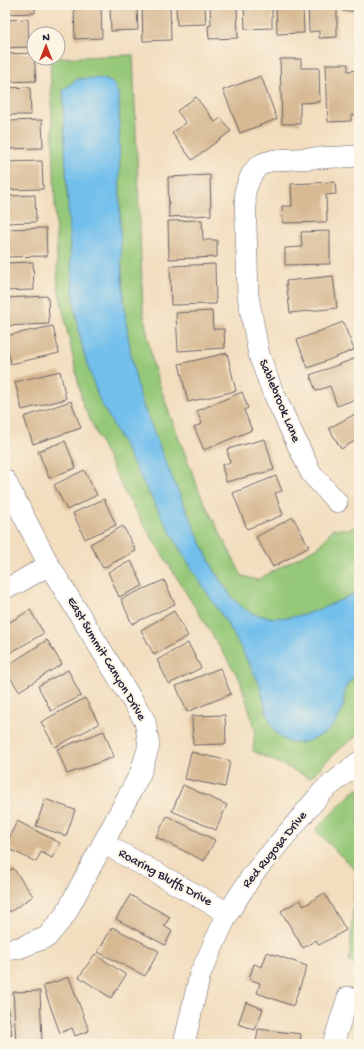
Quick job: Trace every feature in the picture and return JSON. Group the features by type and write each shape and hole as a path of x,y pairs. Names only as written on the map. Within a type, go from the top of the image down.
{"street":[{"name":"Sablebrook Lane","path":"338,502 311,474 272,390 260,355 248,296 245,192 248,180 262,163 275,160 359,156"},
{"name":"East Summit Canyon Drive","path":"5,480 49,565 145,720 149,746 140,774 65,915 47,937 20,948 5,950"},
{"path":"5,588 16,584 49,565"},
{"name":"Red Rugosa Drive","path":"184,1044 200,974 228,913 253,874 323,791 359,762"},
{"name":"Roaring Bluffs Drive","path":"103,843 228,913"},
{"path":"333,1044 348,997"}],"green space":[{"path":"133,55 143,310 153,365 170,415 202,498 242,576 257,580 321,545 332,529 356,527 359,525 359,734 337,751 310,778 253,751 255,729 240,680 125,494 83,405 58,287 50,66 66,66 66,57"},
{"path":"359,788 359,965 349,962 356,871 315,830"}],"water":[{"path":"97,78 111,82 114,85 119,97 122,280 131,352 139,394 164,459 199,539 218,576 234,599 243,608 252,613 266,617 280,618 307,613 321,609 359,591 359,673 351,679 347,685 344,694 342,711 334,725 322,735 307,741 297,743 287,741 274,729 267,712 258,681 226,621 163,520 99,399 91,376 76,317 71,263 66,164 63,90 77,79"}],"building":[{"path":"5,5 35,5 35,13 5,14"},
{"path":"84,5 101,5 102,38 75,39 74,8 84,8"},
{"path":"110,5 137,5 138,30 111,31"},
{"path":"142,5 170,5 171,40 143,41"},
{"path":"176,5 205,5 206,24 177,25"},
{"path":"210,5 237,5 238,38 209,39 208,26 211,25"},
{"path":"244,5 272,5 272,28 245,29"},
{"path":"276,5 303,5 304,33 277,34"},
{"path":"308,5 337,5 337,37 319,38 319,31 309,32"},
{"path":"342,5 359,5 359,11 342,11"},
{"path":"28,19 28,26 26,26 26,47 5,48 5,20"},
{"path":"26,53 26,66 35,66 36,81 5,82 5,54"},
{"path":"280,59 301,59 301,68 319,68 320,102 300,103 300,124 282,124"},
{"path":"326,64 348,64 348,71 359,70 359,115 351,115 351,121 328,122"},
{"path":"261,76 277,119 240,133 223,90"},
{"path":"30,87 31,115 5,115 5,88"},
{"path":"196,97 215,122 221,118 231,131 192,160 172,133 186,123 177,111"},
{"path":"42,120 43,148 5,149 5,121"},
{"path":"42,161 43,189 5,190 5,162"},
{"path":"210,175 211,215 169,217 168,177"},
{"path":"335,182 336,194 326,195 327,222 283,223 282,206 292,206 291,184"},
{"path":"35,195 36,222 5,223 5,196"},
{"path":"202,220 203,240 217,240 217,257 169,259 168,221"},
{"path":"46,228 47,256 5,257 5,229"},
{"path":"330,231 330,264 285,265 285,248 302,247 301,232"},
{"path":"33,262 34,290 5,291 5,263"},
{"path":"215,264 216,304 171,305 170,266"},
{"path":"333,276 337,308 290,313 286,281"},
{"path":"48,296 49,324 5,326 5,298"},
{"path":"212,311 213,329 224,329 225,348 178,351 176,313"},
{"path":"343,322 354,350 308,368 297,340"},
{"path":"53,326 59,353 11,364 5,336"},
{"path":"227,353 236,391 188,402 179,364"},
{"path":"359,357 359,398 337,406 330,386 316,391 310,375"},
{"path":"60,371 66,399 22,410 15,382"},
{"path":"242,392 248,408 244,410 252,430 204,450 194,427 202,424 197,411"},
{"path":"71,401 81,428 33,444 24,417"},
{"path":"359,412 359,449 355,441 341,449 329,428"},
{"path":"265,439 274,470 226,482 222,465 230,463 227,449"},
{"path":"65,441 76,468 49,478 38,451"},
{"path":"84,470 97,495 67,510 54,485"},
{"path":"276,476 282,491 275,493 283,515 247,529 233,493"},
{"path":"104,499 116,525 85,539 73,513"},
{"path":"293,517 309,547 273,567 256,537"},
{"path":"123,526 136,551 103,568 90,544"},
{"path":"131,561 143,586 119,597 108,572"},
{"path":"164,580 175,604 132,624 121,599"},
{"path":"30,610 44,633 5,656 5,625"},
{"path":"174,611 188,636 154,655 141,630"},
{"path":"47,640 62,664 19,691 5,667"},
{"path":"188,643 201,668 169,684 157,660"},
{"path":"220,668 231,694 187,712 176,686"},
{"path":"68,670 81,696 51,711 38,686"},
{"path":"85,698 99,724 55,747 41,722"},
{"path":"225,715 226,744 193,745 192,716"},
{"path":"104,731 114,757 67,774 57,749"},
{"path":"191,752 230,761 225,787 185,779"},
{"path":"183,785 227,805 216,830 172,811"},
{"path":"45,799 75,810 66,836 36,826"},
{"path":"167,816 215,840 204,861 156,837"},
{"path":"17,821 60,843 52,858 41,852 36,862 5,847"},
{"path":"13,868 33,896 10,912 5,905 5,874"},
{"path":"324,893 346,930 319,945 316,940 303,948 281,911 300,900 304,906"},
{"path":"130,895 170,917 164,926 172,931 165,945 116,919"},
{"path":"112,927 159,951 145,976 98,952"},
{"path":"267,952 307,966 293,1006 257,993 260,983 249,979 254,964 262,967"},
{"path":"95,954 126,975 111,998 79,977"},
{"path":"69,977 89,1031 75,1036 72,1028 60,1033 43,986"},
{"path":"40,991 42,1042 16,1043 13,992"},
{"path":"5,996 12,1034 5,1035"},
{"path":"246,1002 263,1009 255,1030 238,1024"},
{"path":"258,1029 301,1034 300,1044 256,1044"}]}
